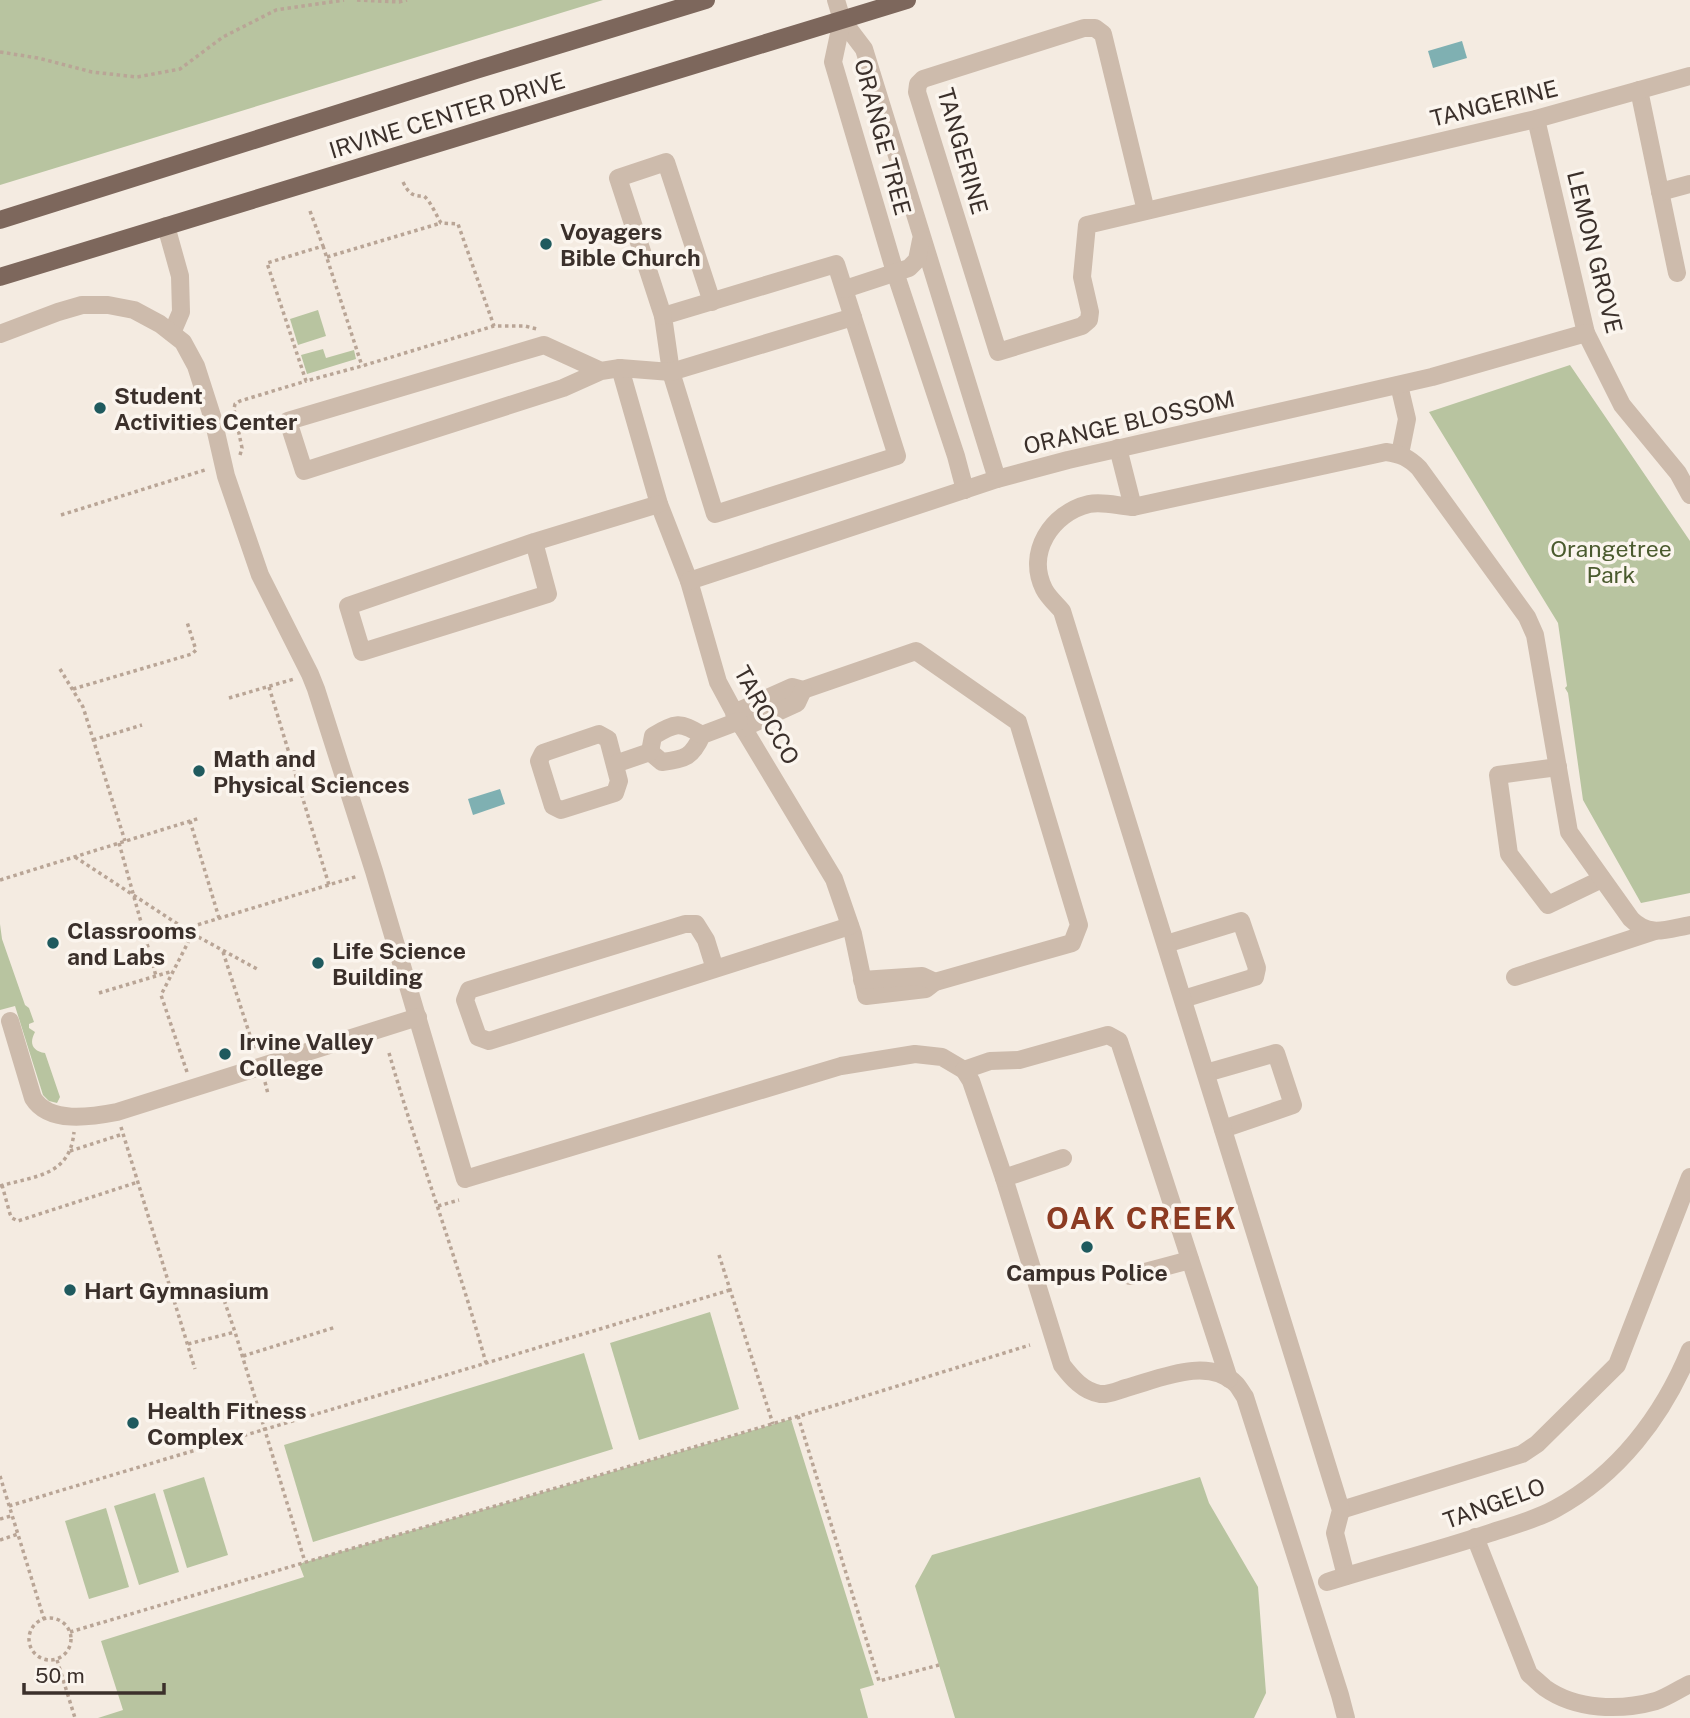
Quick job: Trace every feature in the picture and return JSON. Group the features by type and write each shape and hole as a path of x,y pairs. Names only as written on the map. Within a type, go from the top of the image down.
{"main road":[{"name":"IRVINE CENTER DRIVE","path":"0,220 706,0"},
{"name":"IRVINE CENTER DRIVE","path":"0,277 907,0"}],"street":[{"path":"836,0 842,20"},
{"name":"ORANGE TREE","path":"842,20 863,49 997,479"},
{"name":"ORANGE TREE","path":"842,20 833,62 895,272 965,490"},
{"name":"TANGERINE","path":"1146,211 1102,34 1095,28 1084,28 948,71 923,79 918,84 917,92 998,352 1082,326 1089,320 1090,312 1082,277 1087,225 1536,119 1690,76"},
{"path":"1639,90 1677,273"},
{"name":"LEMON GROVE","path":"1536,119 1586,333 1622,405 1678,473 1690,495"},
{"path":"663,316 712,302 836,264 897,456 715,514 671,372 663,316 618,178 666,162 712,302"},
{"path":"1660,192 1690,184"},
{"path":"166,226 180,276 181,312 172,332"},
{"path":"845,289 909,268 917,260 922,236"},
{"path":"0,334 82,305 108,305 134,310 172,332 183,342 196,366 213,419 226,476 260,575 310,674 374,871 465,1179 841,1066 915,1054 942,1057 964,1070 971,1081 1004,1178 1062,1365 1072,1378 1085,1389 1102,1394 1186,1372 1204,1370 1221,1374 1236,1384 1245,1397 1346,1718"},
{"path":"601,371 544,345 288,421 304,471 563,388 601,371 620,368 671,372 853,317"},
{"name":"ORANGE BLOSSOM","path":"689,581 997,479 1118,448 1432,377 1586,333"},
{"name":"TAROCCO","path":"620,368 659,504 689,581 718,682 739,720 834,879 850,926 864,988 926,989 935,982 1072,943 1079,925 1018,722 916,651 803,690 797,703 739,720"},
{"path":"1399,385 1407,419 1400,454"},
{"path":"1118,448 1133,507"},
{"path":"1346,1576 1335,1533 1341,1510 1062,611 1045,591 1040,574 1042,544 1050,529 1060,517 1093,503 1133,507 1386,452 1408,458 1419,468 1527,617 1539,652 1569,832 1638,926 1655,932"},
{"path":"534,542 548,594 362,652 348,606 534,542 659,504"},
{"path":"650,752 663,762 684,759 696,748 702,735 739,720"},
{"path":"650,752 653,736 670,727 684,724 702,735"},
{"path":"599,734 608,739 615,764 619,781 615,793 561,810 553,806 539,761 543,753 599,734"},
{"path":"615,764 650,752"},
{"path":"1558,767 1498,775 1508,854 1548,905 1602,879"},
{"path":"1166,944 1241,920 1257,968 1255,977 1183,999"},
{"path":"715,969 706,940 696,924 685,924 469,990 465,1000 478,1037 489,1041 850,926"},
{"path":"1515,976 1655,932 1690,925"},
{"path":"10,1021 33,1098 38,1106 60,1115 97,1116 418,1017"},
{"path":"964,1070 990,1061 1018,1060 1108,1035 1119,1041 1229,1380"},
{"path":"1206,1073 1276,1052 1293,1105 1223,1129"},
{"path":"1004,1178 1063,1158"},
{"path":"1341,1510 1522,1454 1537,1444 1617,1364 1690,1177"},
{"path":"1130,1276 1190,1260"},
{"name":"TANGELO","path":"1327,1582 1475,1538 1554,1510 1613,1468 1634,1446 1686,1370 1690,1350"},
{"path":"1475,1538 1529,1674 1546,1689 1565,1698 1600,1707 1628,1706 1658,1700 1690,1684"}],"path":[{"path":"0,52 92,72 137,77 180,69 223,37 276,10 344,0"},
{"path":"357,0 407,0"},
{"path":"403,182 408,192 429,200 441,223"},
{"path":"310,211 362,366"},
{"path":"61,514 224,464 241,455 234,409 235,404 240,401 494,326 458,224 441,223 327,257"},
{"path":"306,380 267,263 323,246"},
{"path":"73,690 192,654 196,650 187,622"},
{"path":"60,669 83,707 125,841"},
{"path":"229,698 310,674"},
{"path":"269,687 329,885"},
{"path":"93,740 142,725"},
{"path":"0,880 200,818"},
{"path":"190,821 219,918"},
{"path":"119,843 156,976"},
{"path":"75,857 193,934 257,969"},
{"path":"191,1088 161,995 197,925 374,871"},
{"path":"223,950 268,1094"},
{"path":"99,993 173,971"},
{"path":"389,1053 486,1363"},
{"path":"117,1112 195,1369"},
{"path":"76,1116 74,1140 63,1163 54,1170 1,1186 12,1218 18,1221 138,1182"},
{"path":"70,1151 123,1134"},
{"path":"438,1206 459,1200"},
{"path":"719,1255 773,1424"},
{"path":"9,1506 730,1290"},
{"path":"222,1294 305,1562"},
{"path":"243,1356 336,1327"},
{"path":"188,1343 235,1332"},
{"path":"69,1632 773,1424 1030,1345"},
{"path":"798,1416 879,1681 939,1665"},
{"path":"0,1476 44,1619"},
{"path":"0,1519 12,1516"},
{"path":"0,1540 18,1534"},
{"path":"44,1619 62,1622 69,1632 70,1645 57,1659 44,1659 30,1646 29,1639 34,1627 44,1619"},
{"path":"57,1659 75,1718"}],"green space":[{"path":"0,0 603,0 0,185"},
{"path":"318,310 326,336 298,345 290,319"},
{"path":"323,349 326,358 354,350 356,359 307,374 301,355"},
{"name":"Orangetree Park","path":"1570,365 1690,541 1690,893 1641,903 1583,800 1568,693 1565,688 1567,686 1558,623 1429,412"},
{"path":"0,924 2,939 25,1005 29,1008 34,1022 29,1024 29,1028 35,1032 33,1046 45,1053 60,1097 57,1103 49,1101 43,1095 15,1006 0,1010"},
{"path":"710,1312 739,1409 639,1440 610,1343"},
{"path":"584,1353 613,1449 313,1542 284,1445"},
{"path":"791,1419 874,1685 860,1689 868,1718 98,1718 123,1710 101,1641 304,1577 299,1564"},
{"path":"204,1477 228,1555 187,1568 163,1490"},
{"path":"1200,1477 1209,1503 1258,1587 1266,1693 1254,1718 955,1718 915,1586 932,1555"},
{"path":"155,1493 179,1572 139,1585 114,1506"},
{"path":"106,1508 129,1587 89,1599 65,1521"}],"water":[{"path":"1462,41 1467,58 1433,68 1428,51"},
{"path":"500,789 505,804 473,815 468,799"}],"place":[{"name":"Voyagers Bible Church","path":"546,244"},
{"name":"Student Activities Center","path":"100,408"},
{"name":"Math and Physical Sciences","path":"199,771"},
{"name":"Classrooms and Labs","path":"53,943"},
{"name":"Life Science Building","path":"318,963"},
{"name":"Irvine Valley College","path":"225,1054"},
{"name":"Campus Police","path":"1087,1247"},
{"name":"Hart Gymnasium","path":"70,1290"},
{"name":"Health Fitness Complex","path":"133,1423"}],"district":[{"name":"OAK CREEK","path":"1142,1218"}]}
